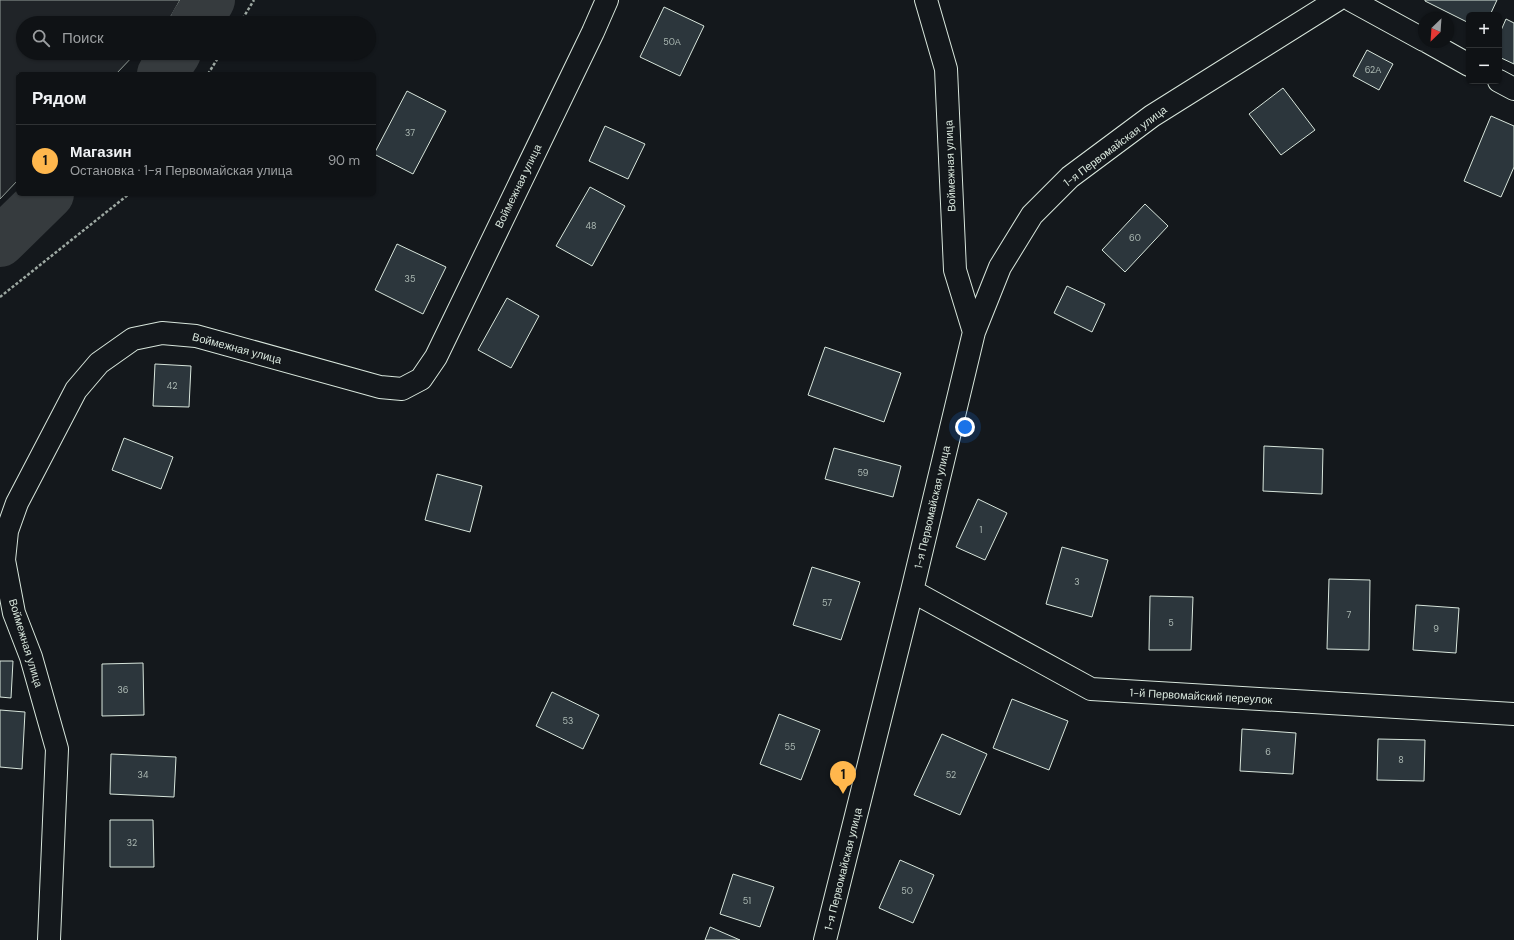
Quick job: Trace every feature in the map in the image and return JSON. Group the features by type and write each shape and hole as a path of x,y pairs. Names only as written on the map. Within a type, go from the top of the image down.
{"street":[{"name":"Воймежная улица","path":"48,940 57,749 31,657 14,613 4,560 7,531 17,502 76,390 99,363 133,339 162,333 196,336 380,387 402,389 421,379 436,357 593,32 606,0"},
{"name":"Воймежная улица","path":"926,0 946,69 955,270 974,332"},
{"name":"1-я Первомайская улица","path":"826,940 974,332 1000,267 1032,215 1070,177 1152,116 1337,0"},
{"path":"1351,0 1418,37"},
{"path":"1439,48 1466,63"},
{"path":"1502,83 1514,89"},
{"name":"1-й Первомайский переулок","path":"912,591 1091,689 1514,714"}],"path":[{"path":"244,16 254,0"},
{"path":"209,72 217,60"},
{"path":"0,297 126,196"}],"shaded area":[{"path":"0,0 180,0 171,16 16,16 16,60 129,60 118,72 16,72 16,182 0,199"}],"building":[{"path":"1497,0 1491,12 1466,12 1466,22 1454,16 1454,12 1447,12 1425,1"},
{"path":"664,7 704,26 680,76 640,57"},
{"path":"1506,19 1514,23 1514,64 1502,58 1502,28"},
{"path":"1367,50 1393,64 1379,90 1353,76"},
{"path":"1283,88 1315,130 1281,155 1249,114"},
{"path":"407,91 446,111 413,174 376,155 376,150"},
{"path":"1491,116 1514,126 1514,167 1501,197 1464,181"},
{"path":"605,126 645,144 628,179 589,161"},
{"path":"590,187 625,206 592,266 556,246"},
{"path":"1145,204 1168,226 1125,272 1102,250"},
{"path":"397,244 446,267 423,314 375,290"},
{"path":"1067,286 1105,304 1092,332 1054,313"},
{"path":"507,298 539,316 511,368 478,350"},
{"path":"825,347 901,373 884,422 808,395"},
{"path":"155,364 191,366 189,407 153,406"},
{"path":"124,438 173,457 161,489 112,470"},
{"path":"1264,446 1323,449 1322,494 1263,491"},
{"path":"834,448 901,466 893,497 825,479"},
{"path":"437,474 482,486 470,532 425,520"},
{"path":"978,499 1007,513 985,560 956,547"},
{"path":"1062,547 1108,560 1092,617 1046,604"},
{"path":"812,567 860,582 841,640 793,625"},
{"path":"1329,579 1370,580 1369,650 1327,649"},
{"path":"1150,596 1193,597 1191,650 1149,650"},
{"path":"1416,605 1459,608 1456,653 1413,650"},
{"path":"0,661 13,661 11,698 0,697"},
{"path":"143,663 144,715 102,716 102,664"},
{"path":"552,692 599,715 583,749 536,726"},
{"path":"1012,699 1068,721 1049,770 993,748"},
{"path":"0,710 25,712 22,769 0,767"},
{"path":"779,714 820,730 801,780 760,764"},
{"path":"1242,729 1296,733 1293,774 1240,771"},
{"path":"942,734 987,754 960,815 914,795"},
{"path":"1378,739 1425,740 1424,781 1377,780"},
{"path":"111,754 176,757 174,797 110,794"},
{"path":"110,820 153,820 154,867 110,867"},
{"path":"900,860 934,875 913,923 879,908"},
{"path":"733,874 774,887 760,927 720,914"},
{"path":"710,927 740,940 705,940"}],"waterway":[{"path":"200,16 210,0"},
{"path":"163,72 171,60"},
{"path":"0,242 47,196"}],"place":[{"name":"Магазин","path":"843,794"}]}
